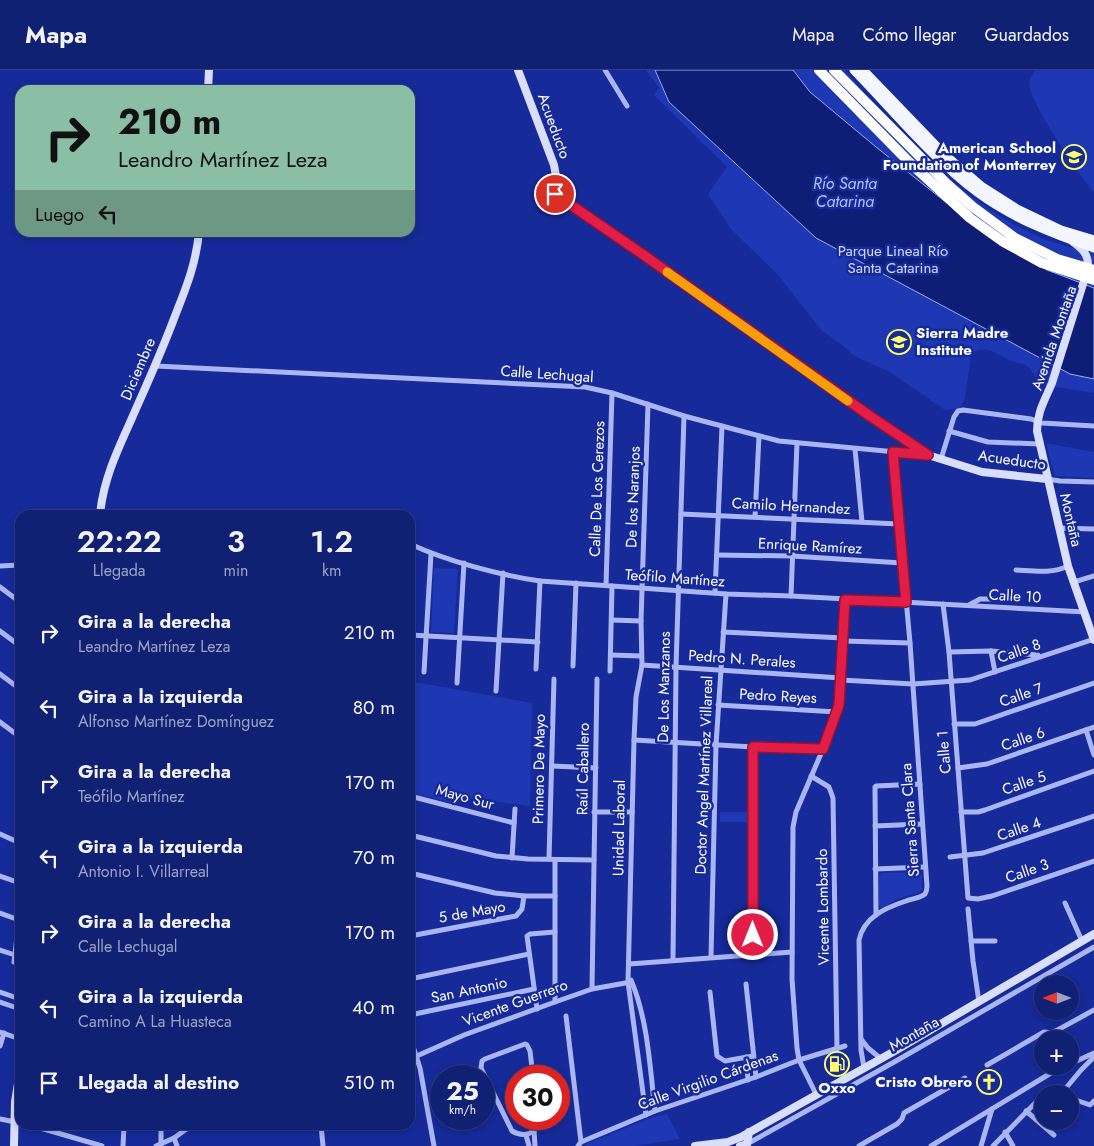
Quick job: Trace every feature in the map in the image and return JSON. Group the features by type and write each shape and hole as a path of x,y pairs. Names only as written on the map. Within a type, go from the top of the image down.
{"highway":[{"path":"819,70 908,161 970,218 1002,241 1042,263 1094,280"},
{"path":"834,70 947,184 980,212 1023,242 1057,258 1092,268"}],"main road":[{"path":"854,70 919,139 962,180 1009,212 1034,225 1094,248"},
{"path":"863,70 946,156 981,186 1017,209 1061,230 1094,240"}],"street":[{"path":"208,85 209,70"},
{"name":"Acueducto","path":"518,70 554,165 557,182 555,194 928,455 982,472 1060,481 1094,482"},
{"path":"605,70 627,106"},
{"name":"Diciembre","path":"101,510 104,488 113,462 156,366 189,282 197,254 199,237"},
{"path":"1070,240 1083,250 1092,268"},
{"name":"Avenida Montaña","path":"1054,384 1092,268"},
{"name":"Calle Lechugal","path":"156,366 585,387 778,441 928,455"},
{"name":"Montaña","path":"1054,384 1043,401 1037,434 1068,566 1088,615 1094,639"},
{"name":"Calle De Los Cerezos","path":"610,671 612,620 609,585 612,393"},
{"name":"De los Naranjos","path":"639,681 642,665 641,621 648,404"},
{"path":"941,459 954,416 958,411 963,410 1040,422 1094,426"},
{"name":"De Los Manzanos","path":"672,959 676,667 684,416"},
{"path":"715,593 722,426"},
{"path":"949,432 988,442 1039,444"},
{"path":"755,517 759,436"},
{"path":"791,596 797,443"},
{"path":"855,449 862,522"},
{"name":"Sierra Santa Clara","path":"876,915 904,901 925,894 927,886 910,643 893,452"},
{"name":"Camilo Hernandez","path":"681,514 899,524"},
{"path":"1058,528 1094,529"},
{"name":"Teófilo Martínez","path":"415,546 431,554 540,581 726,594 944,604"},
{"path":"424,672 431,554"},
{"name":"Enrique Ramírez","path":"717,555 792,556 902,563"},
{"path":"457,683 464,563"},
{"path":"0,566 15,565"},
{"path":"1016,570 1052,571 1068,566"},
{"path":"496,691 503,573"},
{"path":"1074,582 1094,576"},
{"path":"536,669 540,581"},
{"path":"573,666 576,583"},
{"path":"0,587 15,598"},
{"name":"Doctor Angel Martínez Villareal","path":"711,957 716,745 726,594"},
{"path":"968,606 980,599 1004,599"},
{"path":"816,1094 799,1060 792,952 793,827 796,812 837,712 840,695 845,600"},
{"name":"Calle 10","path":"944,604 1088,615"},
{"name":"Calle 1","path":"944,604 968,898"},
{"path":"612,620 641,621"},
{"path":"0,631 15,642"},
{"path":"723,632 910,643"},
{"path":"415,635 538,642"},
{"name":"Calle 8","path":"951,683 970,680 1094,639"},
{"path":"949,652 991,651 1042,656"},
{"path":"991,651 995,672"},
{"path":"610,655 641,656"},
{"name":"Pedro N. Perales","path":"642,665 912,684 951,683"},
{"path":"0,674 15,685"},
{"name":"Primero De Mayo","path":"554,679 552,859 555,896 555,1002"},
{"name":"Raúl Caballero","path":"592,989 596,679"},
{"name":"Unidad Laboral","path":"639,681 636,697 634,740 629,964 646,1115"},
{"name":"Calle 7","path":"954,724 975,724 1094,683"},
{"name":"Pedro Reyes","path":"718,706 837,712"},
{"path":"0,722 15,733"},
{"name":"Calle 6","path":"958,768 987,764 1094,727"},
{"path":"1086,730 1094,755"},
{"path":"634,740 823,749"},
{"path":"753,747 753,954"},
{"path":"552,766 596,768"},
{"name":"Calle 5","path":"961,812 985,810 1094,771"},
{"name":"Vicente Lombardo","path":"811,776 829,787 834,798 837,1049"},
{"path":"864,1068 861,1038 859,940 866,923 876,915 874,791 876,786 920,784"},
{"name":"Mayo Sur","path":"415,797 514,823"},
{"name":"Mayo Sur","path":"512,858 515,809"},
{"path":"594,812 632,812"},
{"name":"Calle 4","path":"950,857 983,854 1094,816"},
{"path":"875,826 922,824"},
{"path":"0,834 15,841"},
{"path":"415,836 496,856 594,860"},
{"name":"Calle 3","path":"968,898 978,899 992,896 1094,861"},
{"path":"875,869 925,867"},
{"path":"415,874 487,892 524,896 555,896"},
{"path":"0,876 15,881"},
{"name":"5 de Mayo","path":"415,935 516,916 522,909 524,896"},
{"path":"1065,903 1082,941"},
{"path":"968,909 980,1002"},
{"path":"0,913 15,919"},
{"path":"537,1009 526,940 528,935 555,932"},
{"name":"Montaña","path":"695,1146 728,1142 741,1137 980,1002 1094,934"},
{"path":"971,941 995,941"},
{"path":"14,962 15,947"},
{"name":"Montaña","path":"746,1145 1094,947"},
{"path":"0,950 14,954"},
{"path":"629,964 672,959 792,952"},
{"path":"415,978 528,954"},
{"name":"Unidad Laboral","path":"630,980 640,1009 646,1037 656,1111"},
{"name":"Vicente Guerrero","path":"416,1056 464,1035 555,1002 592,989 630,980"},
{"path":"746,984 756,1077"},
{"name":"San Antonio","path":"415,1014 534,989"},
{"path":"0,992 15,997"},
{"path":"710,992 717,1056 725,1060 753,1056"},
{"path":"0,1002 15,1008"},
{"path":"987,1065 1044,1032 1052,1033 1094,1010"},
{"path":"962,1012 966,1020"},
{"path":"566,1016 579,1144"},
{"path":"0,1046 2,1032 15,1037"},
{"path":"861,1038 868,1048 880,1058"},
{"path":"505,1119 481,1068 481,1064 485,1059 525,1044 530,1051 532,1065"},
{"name":"Calle Virgilio Cárdenas","path":"579,1144 656,1111 748,1080 799,1060 846,1046"},
{"path":"893,1052 896,1061"},
{"path":"415,1053 420,1068 434,1146"},
{"path":"1079,1061 1093,1056"},
{"path":"1068,1085 1093,1056"},
{"path":"746,1057 748,1080"},
{"path":"932,1146 1049,1075"},
{"path":"859,1146 897,1124 902,1120 904,1113 965,1078"},
{"path":"1079,1100 1092,1103"},
{"path":"993,1146 1034,1104"},
{"path":"981,1146 992,1108"},
{"path":"1026,1111 1054,1135"},
{"path":"0,1119 15,1122"},
{"path":"14,1146 16,1130"},
{"path":"46,1130 92,1145 102,1146"},
{"path":"123,1146 124,1130"},
{"path":"158,1145 160,1130"},
{"path":"158,1145 174,1138 185,1130"},
{"path":"322,1130 324,1146"},
{"path":"511,1130 515,1133 526,1135 534,1131 535,1146"},
{"path":"746,1145 749,1132"},
{"path":"1005,1132 1013,1146"},
{"path":"526,1135 529,1146"},
{"path":"741,1137 746,1145"},
{"path":"174,1138 177,1146"}],"green space":[{"name":"Parque Lineal Río Santa Catarina","path":"646,70 845,70 909,141 933,164 985,206 1039,237 1094,253 1094,393 1042,385 1025,365 992,351 981,350 971,355 965,398 960,408 945,410 888,371 854,356 821,330 779,276 730,228 708,194 727,167 654,95 659,88"},
{"name":"American School Foundation of Monterrey","path":"1036,70 1094,70 1094,192 1067,156 1037,105 1029,83"},
{"path":"1046,443 1094,452 1094,478 1055,476"},
{"path":"434,568 458,569 454,633 431,632"},
{"path":"415,682 532,703 530,806 453,796 452,803 415,793"},
{"path":"720,812 750,812 750,822 720,822"},
{"path":"918,872 922,875 922,889 920,892 899,898 882,908 879,905 879,875 882,873"},
{"path":"667,1114 680,1139 634,1146 586,1146 586,1144 651,1118"}],"water":[{"name":"Río Santa Catarina","path":"655,70 793,70 810,92 981,230 1047,270 1094,288 1094,379 1070,374 816,238 669,102"}],"slow traffic":[{"path":"667,272 848,401"}],"place":[{"name":"American School Foundation of Monterrey","path":"1074,157"},
{"name":"Sierra Madre Institute","path":"899,342"},
{"name":"Oxxo","path":"837,1064"},
{"name":"Cristo Obrero","path":"989,1082"}],"route":[{"path":"555,194 928,455 893,452 906,602 845,600 839,705 823,749 753,747 753,935"}]}
